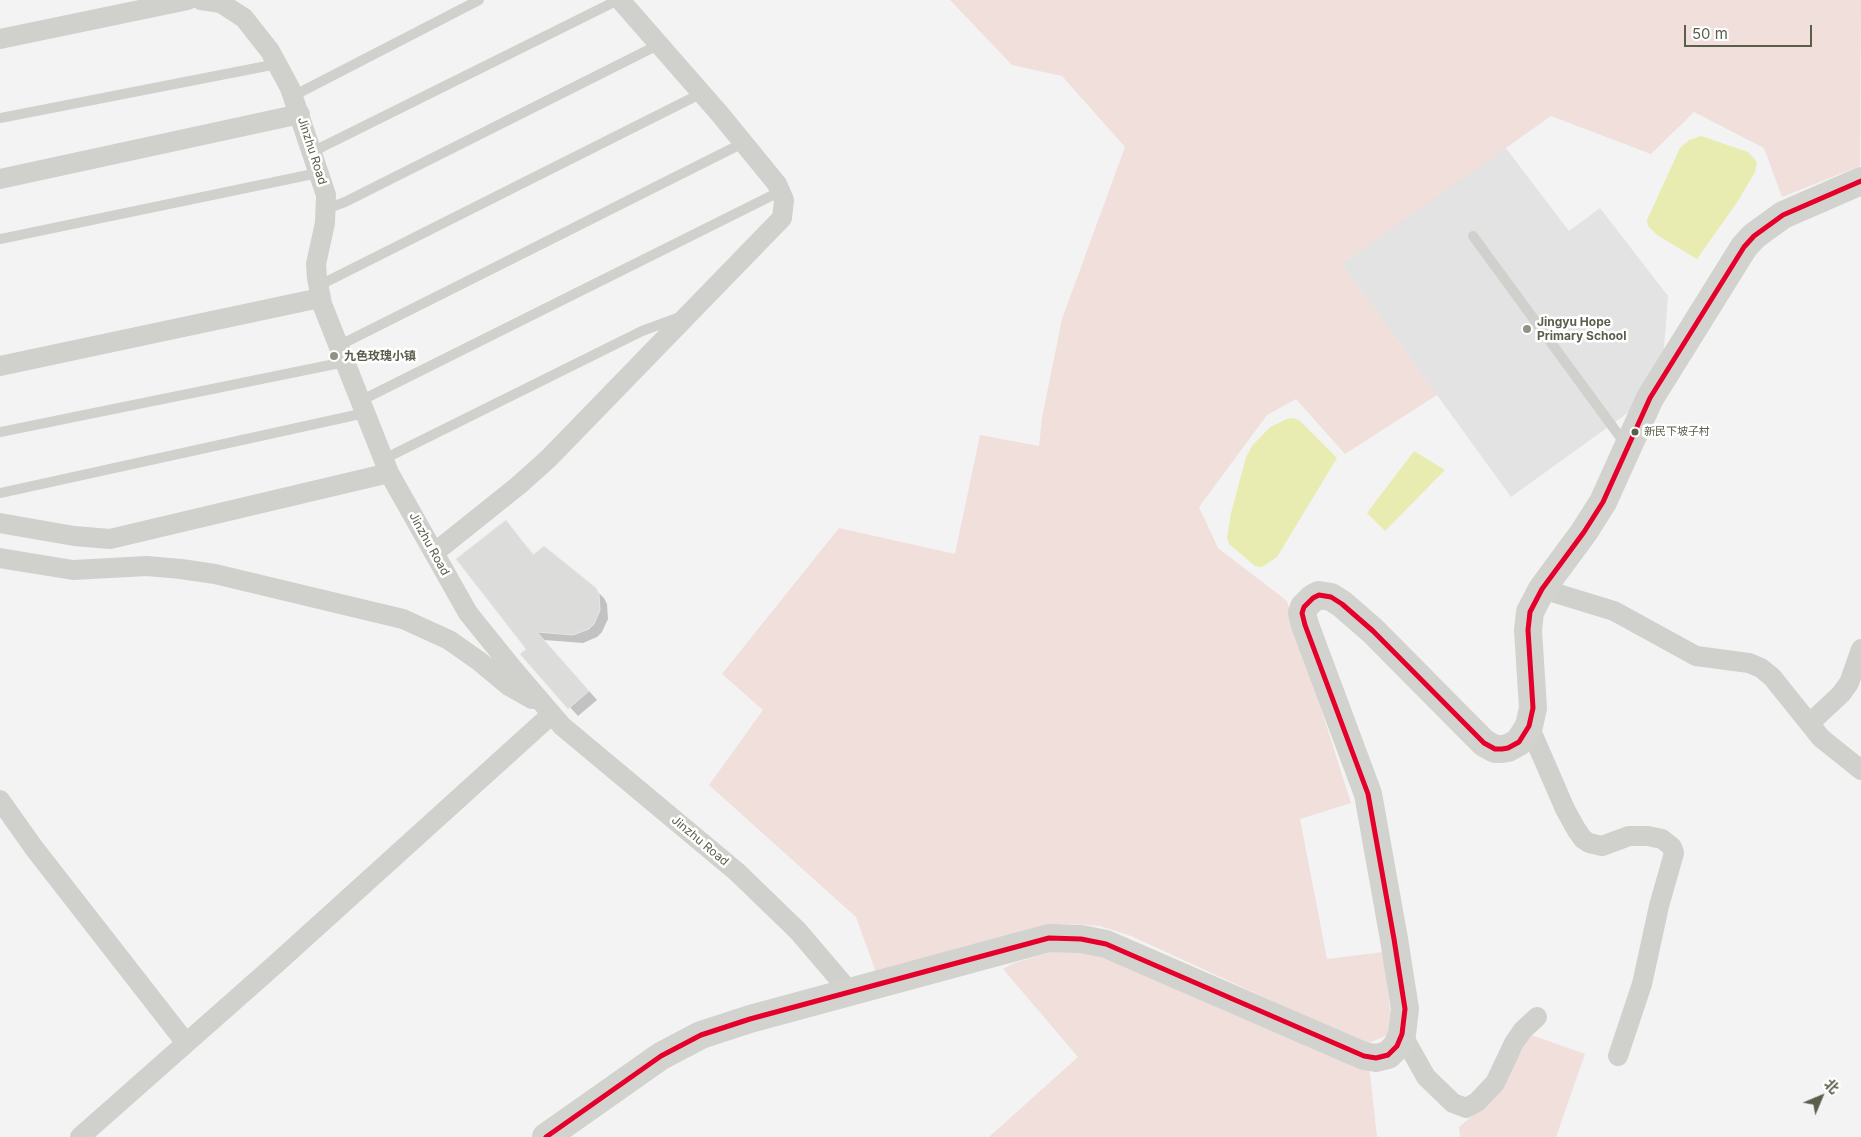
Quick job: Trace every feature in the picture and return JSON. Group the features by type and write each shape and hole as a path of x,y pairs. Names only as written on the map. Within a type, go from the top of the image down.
{"main road":[{"path":"546,1137 661,1056 680,1045 725,1026 1049,938 1062,937 1106,944 1364,1056 1376,1058 1388,1055 1397,1046 1402,1034 1405,1009 1368,794 1304,625 1302,613 1304,607 1319,595 1331,597 1373,631 1490,746 1495,749 1508,748 1519,742 1529,726 1534,708 1528,630 1530,612 1542,590 1603,502 1650,398 1744,247 1754,236 1783,215 1861,181"}],"street":[{"path":"0,39 188,0"},
{"name":"Jinzhu Road","path":"201,0 221,3 244,18 270,51 296,105 326,196 326,209 316,264 319,292 386,466 468,612 562,726 633,784 756,890 798,931 850,992"},
{"path":"434,553 512,490 548,458 782,218 784,206 782,191 660,44 619,0"},
{"path":"0,179 296,105"},
{"path":"0,366 319,292"},
{"path":"0,523 74,536 110,539 386,466"},
{"path":"0,558 73,570 148,566 215,574 403,619 449,640 479,661 509,686 548,711 186,1043 80,1137"},
{"path":"1542,590 1614,611 1696,656 1749,663 1762,668 1772,677 1822,738 1861,770"},
{"path":"1810,723 1841,694 1848,683 1861,649"},
{"path":"1529,726 1566,809 1583,839 1589,843 1602,846 1629,836 1648,836 1662,839 1672,847 1674,853 1659,906 1642,984 1618,1056"},
{"path":"0,800 34,848 186,1043"},
{"path":"1402,1034 1426,1077 1453,1103 1466,1108 1477,1102 1495,1083 1514,1043 1523,1030 1537,1017"}],"lane":[{"path":"296,105 479,0"},
{"path":"312,152 619,0"},
{"path":"326,209 345,202 660,44"},
{"path":"0,118 277,64"},
{"path":"319,292 702,94"},
{"path":"0,432 342,354 744,143"},
{"path":"0,239 318,172"},
{"path":"0,493 363,407 782,191"},
{"path":"1473,236 1628,448"},
{"path":"386,466 642,331 688,314"}],"shaded area":[{"path":"950,0 1861,0 1860,166 1782,197 1764,148 1694,112 1651,154 1551,116 1342,264 1437,395 1345,454 1296,399 1267,415 1199,507 1218,548 1287,601 1351,803 1300,819 1327,959 1383,952 1393,1033 1366,1044 1131,936 1100,926 1057,925 876,972 856,917 709,785 763,710 722,674 839,528 955,554 980,435 1039,446 1042,418 1062,319 1125,147 1062,76 1012,65"},
{"path":"1701,136 1748,152 1757,162 1755,172 1738,201 1697,259 1657,235 1648,226 1647,220 1680,148 1689,140"},
{"name":"Jingyu Hope Primary School","path":"1505,147 1569,231 1600,208 1668,296 1663,362 1633,409 1511,497 1342,264"},
{"path":"1293,418 1299,420 1337,458 1277,557 1262,567 1255,566 1229,544 1227,538 1231,513 1246,457 1252,446 1270,427"},
{"path":"1414,451 1445,470 1385,531 1367,513"},
{"path":"1077,951 1146,970 1369,1065 1377,1137 989,1137 1078,1057 1003,969 1014,963 1051,952"},
{"path":"1531,1035 1585,1054 1556,1137 1460,1137 1459,1127 1494,1098"}],"building":[{"path":"506,520 533,555 544,546 596,588 599,594 600,610 594,624 589,629 573,635 537,632 589,691 568,709 520,654 526,649 456,559"}],"transit line":[{"path":"546,1137 661,1056 701,1035 750,1019 1049,938 1081,939 1106,944 1364,1056 1376,1058 1388,1055 1397,1046 1402,1034 1405,1009 1368,794 1305,625 1302,613 1304,607 1319,595 1331,597 1373,631 1484,743 1495,749 1502,749 1519,742 1529,726 1533,708 1528,630 1530,612 1542,589 1584,532 1603,502 1650,398 1744,247 1754,236 1783,215 1861,181"}],"place":[{"name":"Jingyu Hope Primary School","path":"1527,329"},
{"name":"九色玫瑰小镇","path":"334,356"},
{"name":"新民下坡子村","path":"1635,432"}]}
